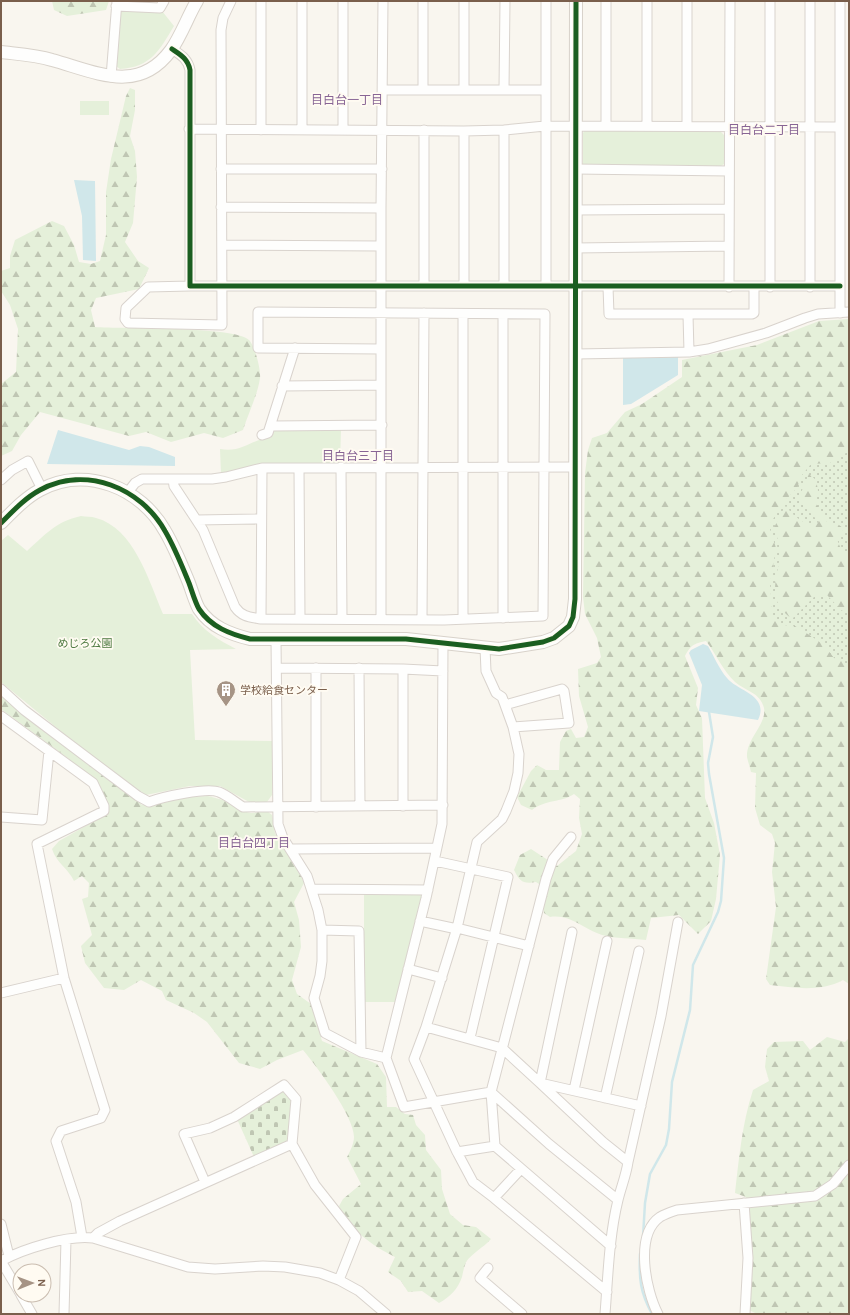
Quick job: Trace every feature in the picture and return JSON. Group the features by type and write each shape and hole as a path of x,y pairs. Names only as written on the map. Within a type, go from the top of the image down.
{"street":[{"path":"111,77 117,4 160,8 164,1"},
{"path":"1,52 50,59 111,77 127,77 145,73 161,61 172,49 197,1"},
{"path":"231,1 223,18 221,30 221,207 222,245 222,286 222,325 128,323 125,319 126,308 148,287 190,286 222,286 546,286 810,287 840,286"},
{"path":"261,1 261,130"},
{"path":"302,1 302,129"},
{"path":"343,1 343,130"},
{"path":"382,619 381,208 383,1"},
{"path":"423,1 423,89"},
{"path":"464,1 464,90"},
{"path":"504,89 505,1"},
{"path":"546,1 546,286"},
{"path":"1,523 24,502 42,489 58,484 84,480 102,482 128,492 148,507 160,521 181,564 199,608 208,619 232,635 250,639 406,639 499,649 543,642 554,638 563,632 573,617 575,599 576,1"},
{"path":"606,1 606,125"},
{"path":"647,1 647,126"},
{"path":"687,1 687,126"},
{"path":"729,287 728,127 730,1"},
{"path":"770,1 770,287"},
{"path":"810,1 810,287"},
{"path":"576,354 689,352 708,349 766,333 818,314 844,312 840,286 839,127 844,71 840,23 840,1"},
{"path":"840,23 849,20"},
{"path":"172,49 183,56 188,63 190,286"},
{"path":"382,90 545,90"},
{"path":"189,129 464,131 504,130 545,126 606,125 839,127"},
{"path":"424,130 424,286"},
{"path":"504,130 504,286"},
{"path":"464,131 464,286"},
{"path":"221,169 382,169"},
{"path":"575,169 729,171"},
{"path":"839,174 849,174"},
{"path":"221,207 381,208"},
{"path":"575,210 728,209"},
{"path":"222,245 381,246"},
{"path":"575,248 728,246"},
{"path":"608,287 609,314 688,315 752,314 754,313 754,287"},
{"path":"173,479 174,486 203,530 235,607 240,614 261,619 422,620 543,616 545,314 258,312 258,348 381,349"},
{"path":"422,620 424,314"},
{"path":"463,314 464,618"},
{"path":"503,314 503,618"},
{"path":"688,315 689,352"},
{"path":"262,435 268,433 272,426 282,386 295,348"},
{"path":"282,386 382,385"},
{"path":"272,426 382,425"},
{"path":"1,480 12,470 28,461 42,489"},
{"path":"128,492 135,483 142,479 226,477 262,468 382,466 576,467"},
{"path":"341,467 342,619"},
{"path":"261,619 262,468"},
{"path":"299,468 300,619"},
{"path":"197,520 261,520"},
{"path":"276,640 276,807 278,824 283,838 308,876 322,930 320,976 314,998 324,1033 361,1052 386,1058"},
{"path":"443,643 442,824 436,848 435,861 386,1058 404,1107 491,1092"},
{"path":"485,648 486,671 496,692 502,697 513,727 519,754 514,791 502,819 477,842 457,929 426,1028 414,1059 457,1152 473,1182 607,1292"},
{"path":"277,668 359,668 443,671"},
{"path":"316,668 316,807"},
{"path":"359,668 360,806"},
{"path":"403,669 403,806"},
{"path":"1,689 24,710 138,796 149,802 159,798 191,792 218,791 243,807 443,805"},
{"path":"505,705 562,689 564,691 569,723 513,727"},
{"path":"1,716 93,783 104,806 104,811 37,844 64,978 105,1110 101,1118 61,1131 56,1140 76,1202 82,1237"},
{"path":"1,817 42,820 49,752"},
{"path":"571,836 553,859 546,878 491,1092 495,1146 611,1246"},
{"path":"291,849 436,848"},
{"path":"435,861 508,877 470,1038"},
{"path":"312,889 428,890"},
{"path":"420,920 529,946"},
{"path":"605,1314 611,1246 618,1200 626,1175 661,1016 678,922"},
{"path":"322,930 360,931 361,1052"},
{"path":"540,1083 572,932"},
{"path":"574,1090 607,941"},
{"path":"605,1098 639,951"},
{"path":"408,969 442,978"},
{"path":"1,993 64,978"},
{"path":"426,1028 470,1038 502,1048 603,1142 628,1162"},
{"path":"540,1083 641,1106"},
{"path":"205,1182 184,1134 210,1128 234,1117 284,1085 296,1099 292,1144 315,1185 356,1237 339,1280"},
{"path":"491,1092 549,1144 618,1200"},
{"path":"93,1238 98,1233 120,1221 292,1144"},
{"path":"457,1152 495,1146"},
{"path":"658,1314 651,1301 646,1279 645,1256 647,1235 659,1218 677,1210 815,1196 834,1184 849,1165"},
{"path":"494,1198 521,1169"},
{"path":"744,1203 748,1258 745,1314"},
{"path":"1,1224 4,1259 12,1275"},
{"path":"4,1259 66,1240 82,1237 93,1238 188,1267 215,1269 242,1266 285,1267 320,1273 339,1280 359,1291 386,1314"},
{"path":"64,1314 66,1240"},
{"path":"488,1268 480,1278 522,1314"},
{"path":"26,1303 32,1314"}],"green space":[{"path":"52,1 109,1 106,10 67,16 54,10"},
{"path":"122,10 162,11 174,26 164,43 147,61 131,68 120,69 116,66 119,13"},
{"path":"130,88 135,90 135,110 130,136 135,151 137,177 133,223 125,242 138,261 149,268 139,289 96,298 91,310 95,327 201,330 223,332 249,340 253,347 260,370 259,384 255,397 243,430 223,438 204,433 171,442 146,432 129,436 40,412 21,435 12,451 1,456 1,384 16,372 18,329 10,305 1,291 1,271 10,268 10,256 15,240 52,221 64,226 74,245 79,262 91,264 100,261 106,235 106,192 111,159 126,96"},
{"path":"80,101 109,101 109,115 80,115"},
{"path":"585,130 721,132 725,136 724,164 721,166 585,166 583,164 583,133"},
{"path":"849,319 849,451 830,463 811,464 802,475 797,488 782,504 769,526 776,548 770,584 773,619 782,625 795,626 811,636 824,645 834,658 843,661 849,668 849,984 843,980 835,984 817,988 789,987 770,985 766,979 776,907 772,872 775,843 772,834 760,825 755,808 756,773 751,772 747,757 750,744 760,726 764,714 764,708 756,695 739,685 731,678 706,641 693,646 689,649 685,656 698,688 696,705 702,718 705,798 714,823 720,855 716,899 711,921 698,934 679,915 651,918 646,940 602,935 571,920 550,917 544,913 543,906 545,888 536,882 528,883 520,880 514,870 520,855 531,849 557,866 576,851 582,834 579,818 580,799 574,794 564,799 543,804 532,810 521,805 517,797 531,771 537,765 546,770 559,770 560,742 566,731 571,729 576,738 584,737 588,727 579,696 578,669 597,663 601,657 597,638 585,614 583,597 585,473 588,450 592,438 607,433 625,412 642,404 682,377 682,360 757,345 819,321"},
{"path":"849,420 849,715 776,644 738,497"},
{"path":"277,429 341,430 340,463 264,463 221,474 220,449 228,450 241,448 257,441 271,438 272,433"},
{"path":"809,474 816,480 818,490 816,503 826,521 839,525 844,529 837,539 840,547 849,554 849,614 841,610 827,595 814,597 792,619 783,611 775,595 780,549 774,528 786,506 795,516 805,522 813,525 819,522 799,501"},
{"name":"めじろ公園","path":"81,516 94,517 109,524 121,533 130,544 146,572 163,614 192,614 206,630 236,649 190,650 195,740 272,741 272,795 267,802 249,802 220,786 190,786 146,795 91,756 1,682 1,541 8,535 27,551 57,525"},
{"path":"1,696 38,727 134,797 142,805 151,805 172,798 208,796 223,800 242,811 251,813 267,811 272,815 275,833 283,848 297,866 304,883 294,902 299,920 301,947 292,980 297,994 311,1004 322,1041 377,1064 386,1077 387,1107 396,1107 405,1114 413,1115 416,1125 425,1135 426,1150 441,1170 442,1189 450,1214 463,1225 476,1227 491,1239 466,1262 458,1285 447,1298 439,1303 422,1291 408,1292 401,1281 388,1272 395,1257 378,1248 362,1236 348,1222 343,1214 339,1206 343,1199 361,1184 347,1157 354,1139 352,1128 342,1105 334,1092 303,1050 277,1060 260,1069 239,1063 207,1022 194,1013 166,1000 162,991 141,980 124,990 104,988 85,963 81,946 92,935 82,899 88,897 89,883 82,876 74,881 52,849 59,841 107,814 108,807 99,784 69,759 1,709"},
{"path":"364,892 424,894 396,1002 364,1002"},
{"path":"827,1037 845,1042 849,1038 849,1314 757,1314 749,1310 746,1197 735,1193 741,1141 749,1103 753,1090 769,1081 765,1067 767,1049 774,1042 803,1041 810,1050"},
{"path":"283,1087 294,1100 291,1139 254,1157 237,1119"}],"water":[{"path":"74,180 95,181 96,261 83,260 82,216"},
{"path":"678,357 678,375 631,404 623,405 623,358"},
{"path":"58,430 129,450 140,446 149,447 175,457 175,466 47,464"},
{"path":"703,644 708,646 719,667 727,678 756,699 760,705 761,712 758,720 699,711 702,685 689,653 691,650"}],"waterway":[{"path":"643,1237 645,1203 650,1174 666,1145 669,1129 672,1082 690,1010 693,965 718,912 721,901 724,858 709,774 708,763 713,737 709,712"},
{"path":"640,1254 641,1285 645,1299 652,1314"}],"cycle path":[{"path":"1,523 29,497 40,490 58,483 76,480 93,481 111,485 142,503 155,516 172,544 199,609 209,621 235,635 250,639 406,639 499,649 543,642 554,638 569,626 573,617 575,599 576,1"},
{"path":"172,49 186,60 190,70 190,286 840,286"}],"place":[{"name":"学校給食センター","path":"226,707"}],"district":[{"name":"目白台一丁目","path":"347,100"},
{"name":"目白台二丁目","path":"764,130"},
{"name":"目白台三丁目","path":"358,456"},
{"name":"目白台四丁目","path":"254,843"}]}
